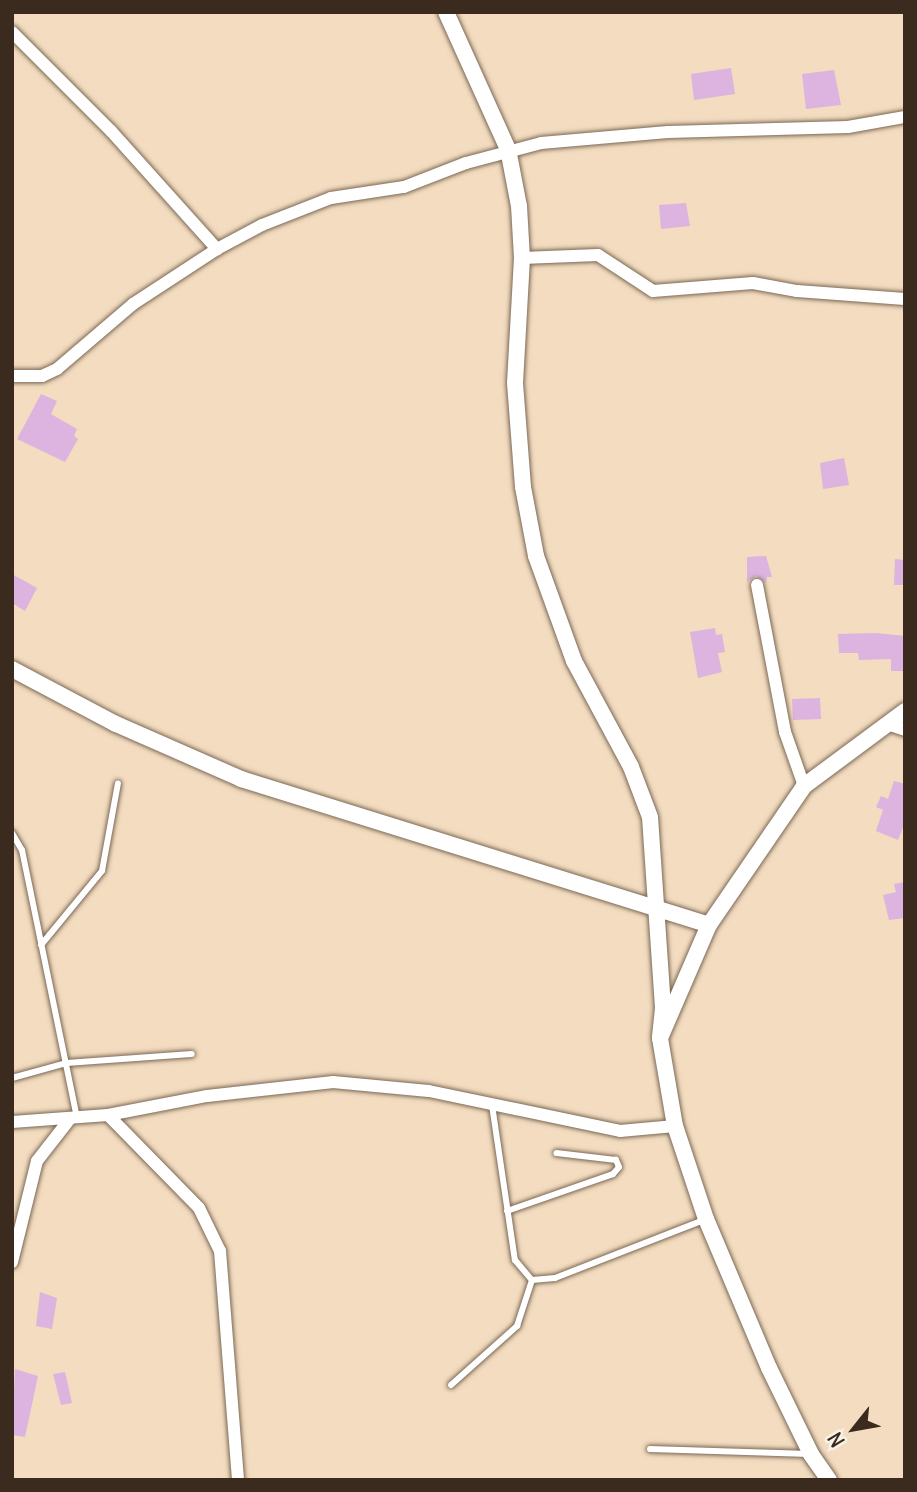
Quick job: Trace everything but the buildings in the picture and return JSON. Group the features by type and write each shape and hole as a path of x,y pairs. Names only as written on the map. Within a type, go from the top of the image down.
{"street":[{"path":"446,12 508,149 519,206 522,258 515,383 523,487 536,556 574,661 645,799 650,817 653,904 663,1009 660,1038 675,1126 706,1219 811,1454 829,1480"},
{"path":"12,32 217,249"},
{"path":"12,376 42,376 57,369 133,304 217,249 262,225 331,198 404,187 508,149 668,132 848,127 905,117"},
{"path":"522,258 598,255 653,291 753,282 797,291 905,299"},
{"path":"757,585 785,732 804,786"},
{"path":"12,669 116,724 241,779 653,904 709,925"},
{"path":"660,1038 709,925 804,786 905,711"},
{"path":"887,724 905,730"},
{"path":"12,1122 108,1115 207,1096 332,1082 492,1103 620,1131 675,1126"},
{"path":"108,1115 198,1208 220,1251 238,1480"},
{"path":"12,1262 37,1161 73,1119"}],"lane":[{"path":"41,945 102,871 118,783"},
{"path":"12,833 22,849 66,1063 73,1119"},
{"path":"12,1078 66,1063 192,1054"},
{"path":"492,1103 514,1260 532,1280"},
{"path":"507,1211 613,1174 619,1167 616,1160 556,1153"},
{"path":"532,1280 555,1278 706,1219"},
{"path":"451,1385 517,1326 532,1280"},
{"path":"650,1449 811,1454"}]}
